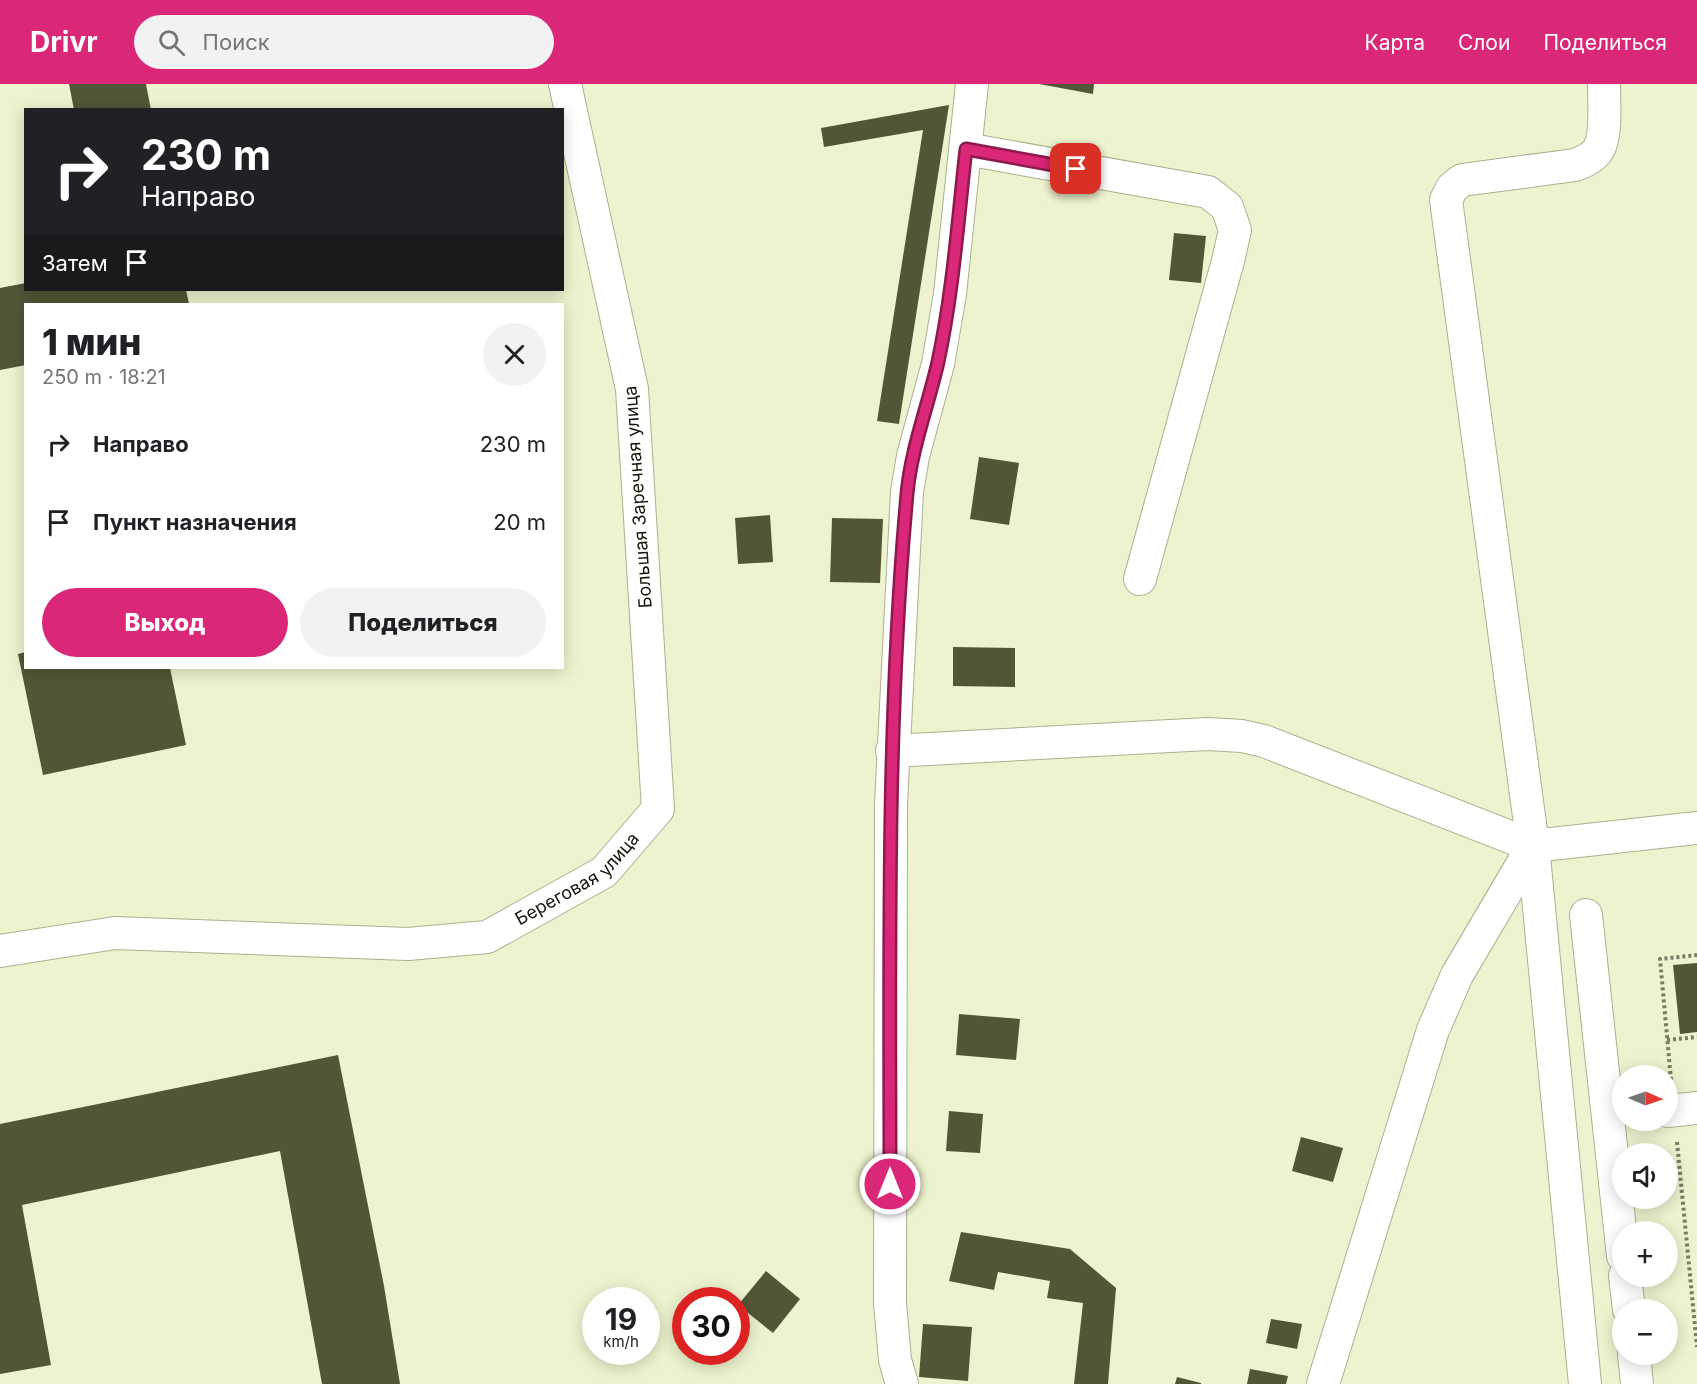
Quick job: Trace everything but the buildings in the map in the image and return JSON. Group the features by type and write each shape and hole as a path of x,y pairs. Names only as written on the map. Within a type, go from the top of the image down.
{"street":[{"name":"Большая Заречная улица","path":"565,84 632,389 658,809"},
{"path":"902,1384 895,1360 890,1303 892,751 907,492 913,456 938,364 950,294 972,84"},
{"path":"1585,1384 1533,846 1446,200 1452,188 1462,180 1575,165 1587,160 1598,150 1603,138 1604,84"},
{"path":"966,149 1208,192 1227,207 1235,230 1228,261 1140,579"},
{"path":"892,751 1208,734 1242,736 1264,741 1533,846 1697,828"},
{"name":"Береговая улица","path":"0,951 115,933 408,944 487,937 604,872 658,809"},
{"path":"1323,1384 1433,1030 1457,975 1533,846"},
{"path":"1586,915 1612,1095"},
{"path":"1616,1131 1621,1221"},
{"path":"1635,1365 1637,1384"}],"path":[{"path":"1697,955 1660,959 1667,1040 1680,1110 1697,1347"},
{"path":"1667,1040 1697,1037"}],"route":[{"path":"890,1184 892,751 907,492 921,421 938,364 950,294 966,149 1076,169"}]}
